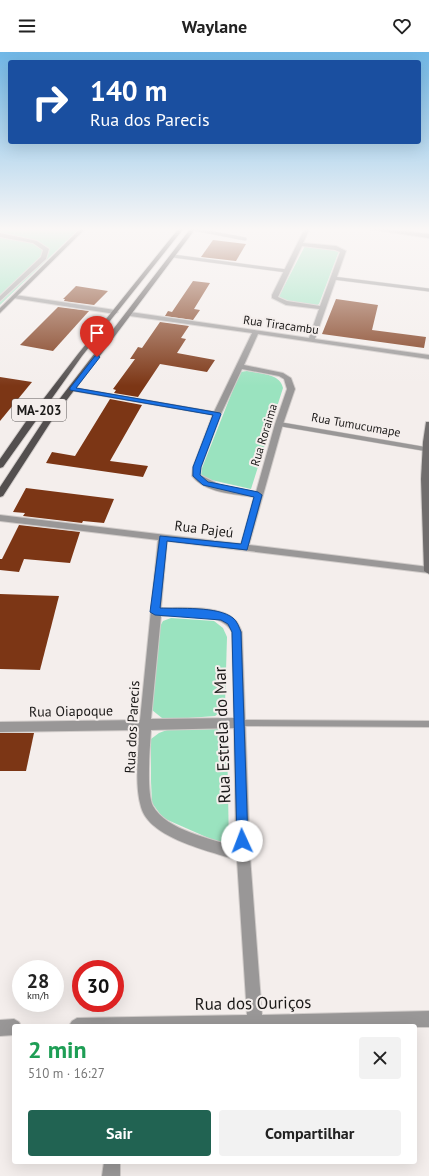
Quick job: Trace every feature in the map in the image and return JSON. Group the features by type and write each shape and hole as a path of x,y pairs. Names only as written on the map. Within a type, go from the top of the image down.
{"main road":[{"path":"0,311 32,280"},
{"name":"MA-203","path":"0,465 28,424 140,280"},
{"path":"145,293 146,288 152,280"},
{"name":"MA-203","path":"0,494 51,416 154,280"},
{"path":"116,332 110,331 108,328 126,303 126,298"},
{"path":"429,424 424,498 429,571"}],"street":[{"path":"0,299 20,280"},
{"path":"283,280 275,298 286,303 322,308"},
{"path":"311,340 332,280"},
{"path":"15,297 115,312"},
{"name":"Rua Tiracambu","path":"130,314 429,357"},
{"path":"256,332 217,414 197,467 196,476 213,486 258,495"},
{"name":"Rua Roraima","path":"239,366 281,374 287,378 291,388 258,495 244,548"},
{"name":"Rua Pajeú","path":"0,518 429,571"},
{"name":"Rua dos Parecis","path":"163,538 145,725 144,790 147,807 156,820 171,831 243,856"},
{"name":"Rua Estrela do Mar","path":"155,612 223,616 232,622 237,632 238,723 243,856 255,1022"},
{"name":"Rua Oiapoque","path":"0,727 238,723"},
{"name":"Rua dos Ouriços","path":"188,1024 429,1019"},
{"path":"0,1028 12,1027"},
{"path":"110,1176 112,1164"}],"lane":[{"path":"353,280 429,290"},
{"path":"72,389 217,414"},
{"name":"Rua Tumucumape","path":"279,424 427,450"},
{"path":"238,723 429,724"}],"green space":[{"path":"0,280 26,280 0,305"},
{"path":"287,280 328,280 319,304 316,306 281,300 279,296"},
{"path":"247,371 274,377 278,379 283,388 251,489 207,479 201,475 202,468 240,372"},
{"path":"171,618 214,621 223,628 227,637 225,705 222,711 215,716 175,719 162,718 152,710 159,628 163,621"},
{"path":"219,729 224,732 227,738 229,847 163,818 152,803 151,739 159,733 167,730"}],"building":[{"path":"193,281 210,283 194,309 200,310 193,320 165,316 168,311 172,312"},
{"path":"76,286 108,291 94,305 64,301 65,299 63,299"},
{"path":"336,299 378,305 372,330 426,337 424,348 322,334"},
{"path":"58,307 89,311 53,351 20,345"},
{"path":"160,322 189,326 181,338 186,339 177,353 215,360 207,372 160,364 138,397 114,393 116,390 113,389 135,359 130,359 138,347 142,348"},
{"path":"0,377 32,382 0,421"},
{"path":"110,399 142,405 110,461 148,466 143,477 46,463 52,452 75,456"},
{"path":"26,488 114,499 104,523 83,521 82,523 23,516 25,513 13,512"},
{"path":"19,525 80,532 70,563 24,559 19,572 0,570 0,559 2,559"},
{"path":"0,594 59,596 40,670 0,669"},
{"path":"0,733 34,733 26,771 0,771"}],"route":[{"path":"97,357 72,389 217,414 197,467 196,476 213,486 258,495 244,548 163,538 155,612 223,616 232,622 237,632 242,841"}]}
